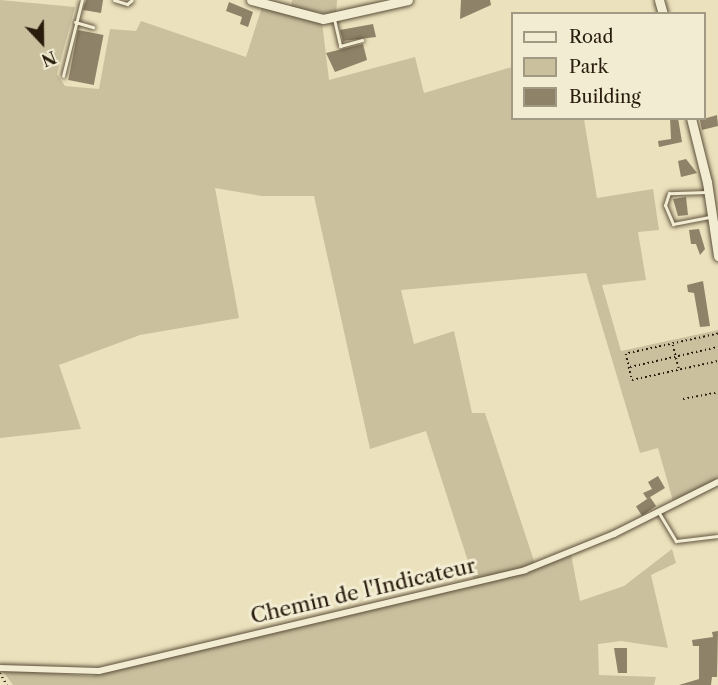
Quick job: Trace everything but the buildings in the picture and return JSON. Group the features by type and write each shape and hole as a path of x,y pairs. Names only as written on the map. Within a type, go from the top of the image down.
{"street":[{"path":"251,0 334,19 408,0"},
{"path":"691,120 708,192 718,256"},
{"name":"Chemin de l'Indicateur","path":"0,668 99,671 467,584 542,564 718,482"}],"lane":[{"path":"63,76 82,0"},
{"path":"114,0 127,4 132,0"},
{"path":"334,19 340,46 362,40"},
{"path":"75,22 93,27"},
{"path":"708,192 669,193 667,215 679,225 712,216"},
{"path":"658,511 676,541 718,536"}],"path":[{"path":"718,334 626,354 633,380 718,361"},
{"path":"673,344 679,369"},
{"path":"629,367 718,347"},
{"path":"683,399 718,392"},
{"path":"0,672 7,685"}],"green space":[{"path":"0,0 75,7 57,74 65,86 99,89 110,29 136,31 141,21 246,57 262,7 322,22 329,80 415,57 424,93 511,67 511,120 584,120 597,198 653,189 659,230 638,232 646,280 602,285 621,351 718,330 718,480 673,501 658,448 640,453 586,273 401,290 414,344 454,331 472,413 485,413 535,564 474,580 426,431 370,449 314,196 262,196 215,188 239,318 140,335 59,365 81,429 0,438"},
{"path":"292,0 337,0 336,15 291,8"},
{"path":"672,549 676,563 651,575 668,648 621,641 598,644 599,675 656,677 654,685 13,685 2,670 91,676 525,573 571,554 580,601 624,586"}]}
